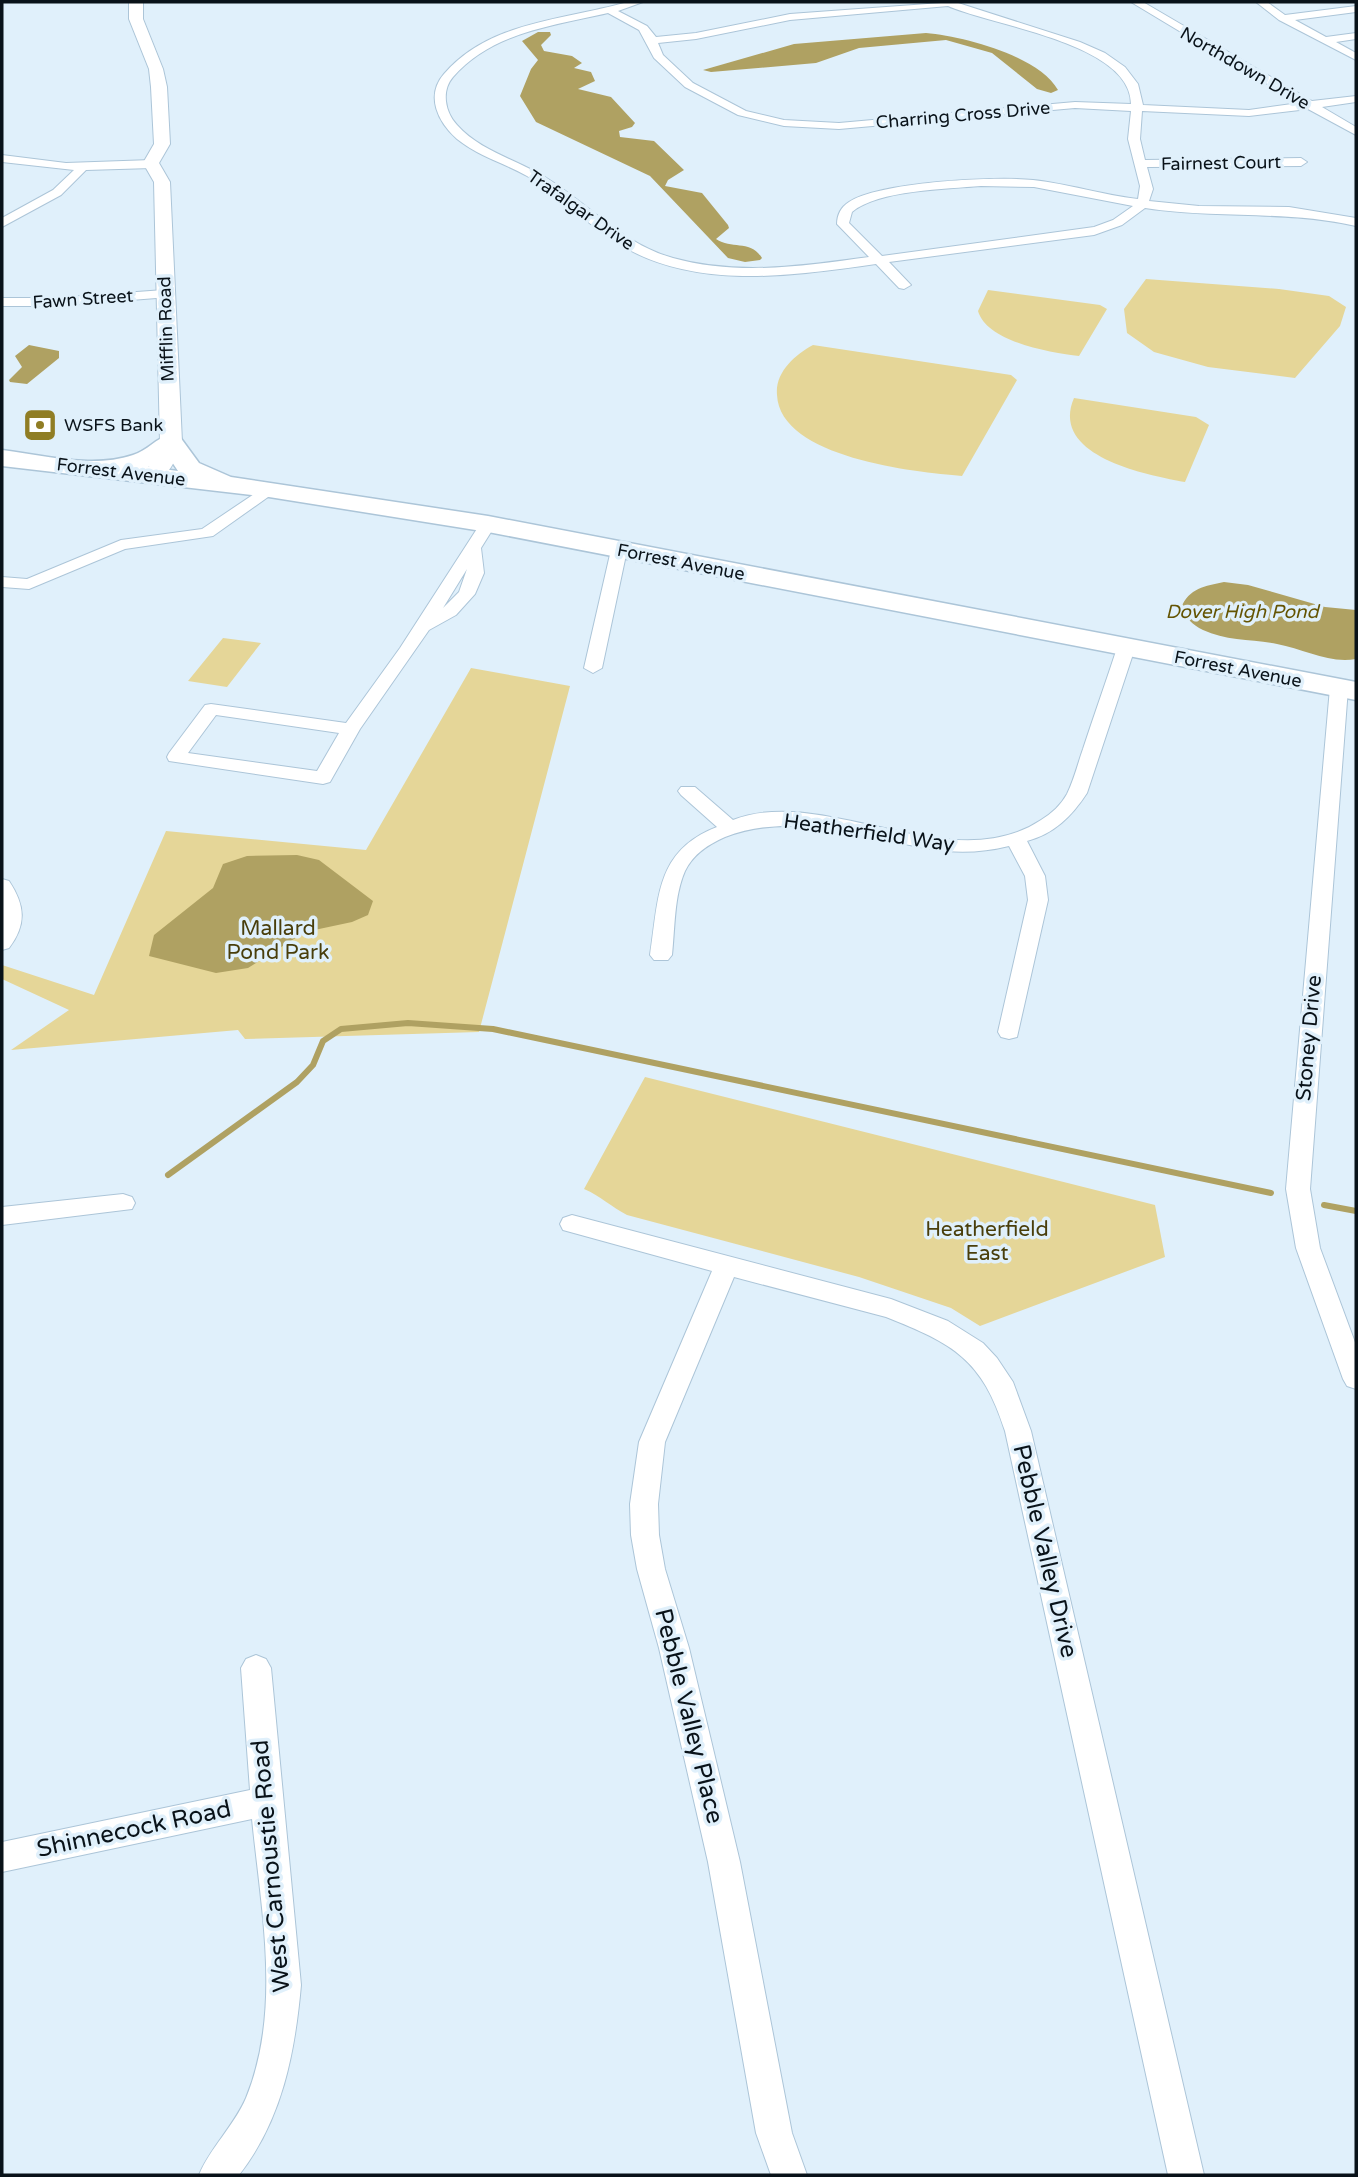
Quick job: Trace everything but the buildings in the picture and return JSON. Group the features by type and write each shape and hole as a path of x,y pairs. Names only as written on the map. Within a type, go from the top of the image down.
{"highway":[{"path":"90,469 139,462 171,442 190,469 257,488"},
{"name":"Forrest Avenue","path":"2,458 257,488 480,536 619,550 1347,689"}],"main road":[{"name":"Mifflin Road","path":"136,2 136,19 156,69 159,87 162,144 155,163 171,442"},
{"path":"152,476 166,459 171,442"}],"street":[{"name":"Trafalgar Drive","path":"638,2 611,11 520,31 469,56 442,84 439,97 446,121 474,146 544,181 580,206 615,237 651,255 703,268 755,273 808,271 1094,231 1116,224 1140,204"},
{"name":"Northdown Drive","path":"1136,2 1356,132"},
{"path":"1261,2 1283,18 1356,57"},
{"path":"652,41 696,36 790,17 948,3 979,16 1035,30 1091,51 1128,77 1136,92 1134,143 1147,189 1140,204"},
{"path":"1283,18 1356,9"},
{"name":"Charring Cross Drive","path":"611,11 636,23 649,34 664,64 689,85 742,113 784,123 839,126 1057,106 1136,107 1234,113 1356,99"},
{"path":"1324,40 1356,36"},
{"path":"2,158 82,167 155,163"},
{"name":"Fairnest Court","path":"1140,164 1301,162"},
{"path":"2,223 62,189 77,176 82,167"},
{"path":"904,285 846,228 842,218 855,204 874,197 1003,181 1047,186 1140,204 1188,209 1303,211 1356,222"},
{"name":"Fawn Street","path":"2,302 55,303 164,294"},
{"path":"2,582 29,583 121,545 207,533 257,488"},
{"path":"351,729 211,709 176,757 323,778 351,729 421,629 454,608 468,590 477,570 480,536"},
{"path":"593,668 619,550"},
{"name":"Heatherfield Way","path":"661,955 675,872 701,841 729,827 771,820 794,820 942,846 1016,840 1050,823 1071,803 1126,648"},
{"name":"Stoney Drive","path":"1347,689 1298,1189 1308,1248 1356,1378"},
{"path":"688,791 729,827"},
{"path":"1009,1032 1039,885 1034,870 1016,840"},
{"path":"2,885 11,898 14,925 2,943"},
{"path":"2,1216 122,1203"},
{"name":"Pebble Valley Drive","path":"572,1224 891,1309 933,1325 964,1342 987,1362 1002,1382 1018,1431 1186,2175"},
{"name":"Pebble Valley Place","path":"726,1266 652,1442 644,1504 645,1535 651,1569 678,1661 724,1862 774,2133 789,2175"},
{"name":"West Carnoustie Road","path":"217,2175 235,2152 258,2109 272,2072 280,2032 284,1985 256,1668"},
{"name":"Shinnecock Road","path":"2,1857 266,1801"}],"green space":[{"path":"1146,279 1279,289 1329,296 1346,307 1340,326 1295,378 1208,367 1154,352 1127,333 1124,309"},
{"path":"988,290 1100,305 1107,309 1079,356 1037,349 994,331 984,322 978,311"},
{"path":"813,345 1011,375 1017,380 962,476 914,471 853,458 824,447 801,434 784,416 777,395 779,379 793,359"},
{"path":"1074,398 1196,417 1209,425 1185,482 1126,468 1088,448 1075,435 1070,418"},
{"path":"223,638 261,643 227,687 188,681"},
{"name":"Mallard Pond Park","path":"471,668 570,686 479,1032 245,1039 238,1030 11,1050 69,1010 2,979 2,965 94,995 166,831 366,850"},
{"name":"Heatherfield East","path":"645,1077 1155,1205 1165,1257 980,1326 951,1308 859,1277 627,1215 584,1189"}],"water":[{"path":"538,32 550,32 551,35 541,45 544,51 572,56 582,63 574,68 591,72 595,81 578,89 611,97 635,123 632,127 619,131 620,137 654,141 684,170 668,180 665,186 702,193 729,228 716,239 752,249 762,258 760,260 745,262 728,258 650,176 536,122 520,96 531,69 538,60 522,41"},
{"path":"926,33 979,43 1018,58 1035,67 1058,90 1051,93 1037,89 992,53 946,40 859,48 816,63 711,72 703,70 794,44"},
{"path":"29,345 59,351 59,358 27,384 10,382 22,367 15,356"},
{"name":"Dover High Pond","path":"1224,582 1248,585 1325,607 1356,610 1356,659 1326,658 1277,644 1212,634 1199,628 1181,608 1184,601 1198,589"},
{"path":"297,855 319,860 373,901 368,915 352,922 305,932 248,968 216,973 149,956 154,935 213,888 223,864 247,856"}],"waterway":[{"path":"168,1175 297,1082 313,1065 323,1041 341,1029 408,1023 493,1029 1271,1193"},
{"path":"1324,1205 1356,1211"}],"place":[{"name":"WSFS Bank","path":"40,425"}]}
